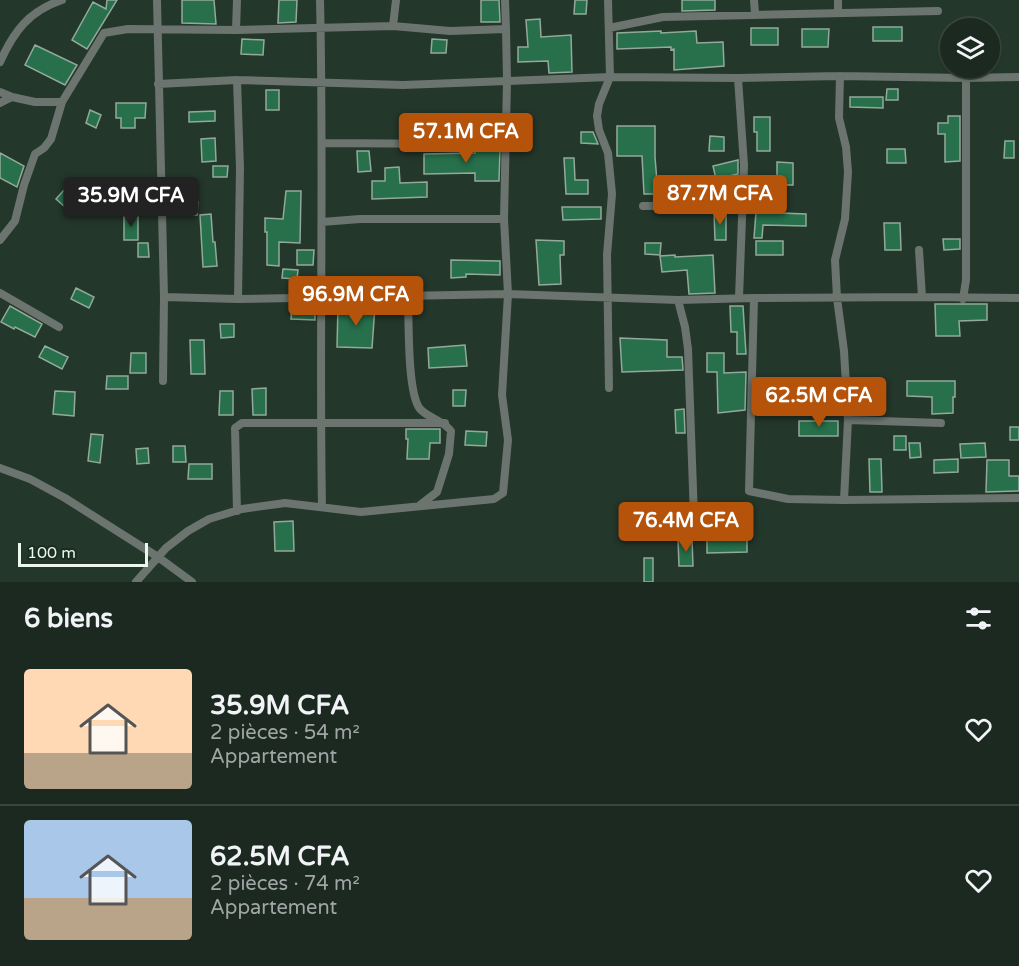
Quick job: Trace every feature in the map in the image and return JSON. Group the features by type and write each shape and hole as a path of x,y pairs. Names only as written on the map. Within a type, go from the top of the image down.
{"street":[{"path":"0,62 21,24 39,10 63,0"},
{"path":"157,0 164,297 163,381"},
{"path":"236,30 237,0"},
{"path":"320,0 322,507"},
{"path":"393,27 396,0"},
{"path":"136,582 166,548 195,527 209,519 237,510 285,503 361,512 494,499 503,493 508,440 502,395 508,294 504,219 507,81 505,0"},
{"path":"608,0 610,77 599,104 597,116 599,130 608,153 612,194 607,255 609,388"},
{"path":"754,0 755,14"},
{"path":"838,0 838,12"},
{"path":"609,28 663,17 938,11"},
{"path":"0,240 15,221 35,154 51,139 62,102 104,33 128,29 236,30 393,27 450,31 506,29"},
{"path":"840,76 839,118 846,147 848,172 845,219 835,260 848,420 844,500"},
{"path":"158,84 237,80 403,85 610,77 940,78"},
{"path":"1000,77 1019,77"},
{"path":"738,78 744,165 740,298"},
{"path":"963,299 966,280 966,78"},
{"path":"237,80 240,168 238,299"},
{"path":"0,92 35,102 62,102"},
{"path":"0,103 12,97"},
{"path":"322,143 461,144"},
{"path":"642,206 743,206"},
{"path":"322,222 360,219 504,219"},
{"path":"919,250 922,297"},
{"path":"0,293 59,327"},
{"path":"164,297 238,299 508,294 678,300 1019,298"},
{"path":"408,296 413,395 421,410 445,423 451,430 449,454 437,492 419,506"},
{"path":"754,298 749,491 788,499 1019,498"},
{"path":"678,300 688,349 694,517"},
{"path":"848,420 941,423"},
{"path":"237,510 235,428 242,423 445,423"},
{"path":"0,468 30,478 158,557 192,582"}],"building":[{"path":"107,0 117,0 87,49 72,40 93,2 106,9"},
{"path":"182,0 214,0 216,24 182,23"},
{"path":"279,0 297,0 296,22 278,23"},
{"path":"481,0 499,0 500,22 481,22"},
{"path":"575,0 587,0 586,14 574,14"},
{"path":"682,0 715,0 715,10 682,11"},
{"path":"540,19 541,37 571,35 572,72 549,73 548,61 518,62 518,47 528,47 526,20"},
{"path":"873,27 902,27 902,41 873,41"},
{"path":"751,28 778,28 778,45 751,45"},
{"path":"802,29 829,29 828,47 802,47"},
{"path":"661,31 661,33 696,31 697,43 723,42 724,66 674,70 674,49 671,50 671,47 617,49 617,33"},
{"path":"242,39 264,40 263,55 241,54"},
{"path":"432,39 447,40 446,53 431,53"},
{"path":"35,45 77,65 65,85 25,65"},
{"path":"887,89 898,89 898,100 886,100"},
{"path":"266,90 279,90 279,110 266,110"},
{"path":"850,97 883,97 883,108 850,107"},
{"path":"116,103 146,103 145,118 135,118 135,128 121,128 121,118 116,118"},
{"path":"90,110 101,115 96,128 86,123"},
{"path":"215,111 215,121 189,122 189,112"},
{"path":"948,116 960,116 960,161 945,162 945,134 938,134 938,123 948,123"},
{"path":"754,117 770,117 770,151 757,151"},
{"path":"617,126 655,126 658,194 644,194 642,156 617,156"},
{"path":"581,132 593,132 598,144 581,143"},
{"path":"710,136 724,137 724,151 709,151"},
{"path":"215,138 216,161 202,162 201,139"},
{"path":"1005,141 1014,141 1014,158 1004,158"},
{"path":"475,149 500,149 499,181 475,181 475,173 424,174 424,154 475,153"},
{"path":"887,149 905,149 906,163 887,163"},
{"path":"357,151 369,151 371,171 358,172"},
{"path":"0,153 24,166 17,187 0,178"},
{"path":"564,158 574,158 575,180 588,180 588,194 566,194"},
{"path":"738,160 738,174 716,179 713,166"},
{"path":"777,162 793,163 793,185 777,185"},
{"path":"213,166 228,166 227,177 213,177"},
{"path":"399,167 400,183 427,182 427,197 372,199 372,181 385,181 385,168"},
{"path":"64,190 73,198 65,207 56,199"},
{"path":"286,191 301,191 300,243 279,242 279,266 267,265 265,218 283,219"},
{"path":"188,201 198,202 197,215 187,215"},
{"path":"562,207 601,207 601,219 563,220"},
{"path":"714,212 726,212 726,240 715,240"},
{"path":"756,212 806,214 806,226 763,225 762,238 754,238"},
{"path":"211,214 217,266 203,267 200,215"},
{"path":"124,217 138,217 138,240 124,240"},
{"path":"884,223 900,223 901,250 885,250"},
{"path":"943,239 960,239 960,249 944,250"},
{"path":"536,240 564,241 564,255 560,255 561,284 539,285"},
{"path":"756,241 783,241 783,255 756,255"},
{"path":"138,243 148,243 149,257 138,257"},
{"path":"645,243 661,243 660,255 645,254"},
{"path":"297,250 314,250 313,265 297,265"},
{"path":"675,255 675,257 713,255 715,293 689,294 687,270 662,272 660,256"},
{"path":"451,260 500,261 500,275 466,274 466,277 451,278"},
{"path":"283,269 298,270 297,279 282,278"},
{"path":"76,288 94,297 89,308 71,299"},
{"path":"935,304 987,304 987,320 959,321 960,336 936,336"},
{"path":"292,305 315,306 315,320 291,319"},
{"path":"10,306 42,324 35,337 1,322"},
{"path":"338,306 375,306 372,348 337,347"},
{"path":"730,306 743,306 746,354 737,354 737,332 731,332"},
{"path":"220,324 234,324 234,337 221,338"},
{"path":"620,338 667,340 667,357 682,357 683,370 622,372"},
{"path":"190,340 204,340 205,374 191,374"},
{"path":"465,345 467,366 429,368 428,348"},
{"path":"45,346 68,357 62,369 39,357"},
{"path":"131,353 146,353 146,373 130,373"},
{"path":"707,353 724,353 724,373 746,372 745,410 718,413 717,372 707,372"},
{"path":"107,376 128,376 128,389 106,389"},
{"path":"907,381 955,381 953,413 932,414 932,397 907,396"},
{"path":"266,388 266,415 253,415 252,389"},
{"path":"453,390 466,390 465,406 453,406"},
{"path":"55,391 75,392 74,416 53,414"},
{"path":"220,391 233,391 233,415 219,415"},
{"path":"684,409 685,433 676,433 675,410"},
{"path":"799,421 838,421 838,436 799,436"},
{"path":"1010,427 1019,427 1019,440 1010,440"},
{"path":"406,429 440,429 440,443 430,443 429,459 407,459"},
{"path":"466,431 487,432 486,446 465,445"},
{"path":"91,434 103,435 100,463 88,461"},
{"path":"894,436 906,436 906,450 894,450"},
{"path":"909,443 920,443 921,457 910,458"},
{"path":"985,443 986,457 961,458 960,444"},
{"path":"173,446 185,446 186,462 173,462"},
{"path":"148,448 149,463 137,464 136,449"},
{"path":"869,459 881,459 882,492 870,492"},
{"path":"958,459 958,472 934,473 934,460"},
{"path":"987,460 1009,460 1009,476 1019,476 1019,491 986,492"},
{"path":"189,464 212,464 212,479 188,479"},
{"path":"747,512 747,552 707,553 707,539 733,539 732,513"},
{"path":"293,521 294,551 275,551 274,522"},
{"path":"692,539 693,566 679,566 678,540"},
{"path":"644,558 653,558 653,582 644,582"}]}
